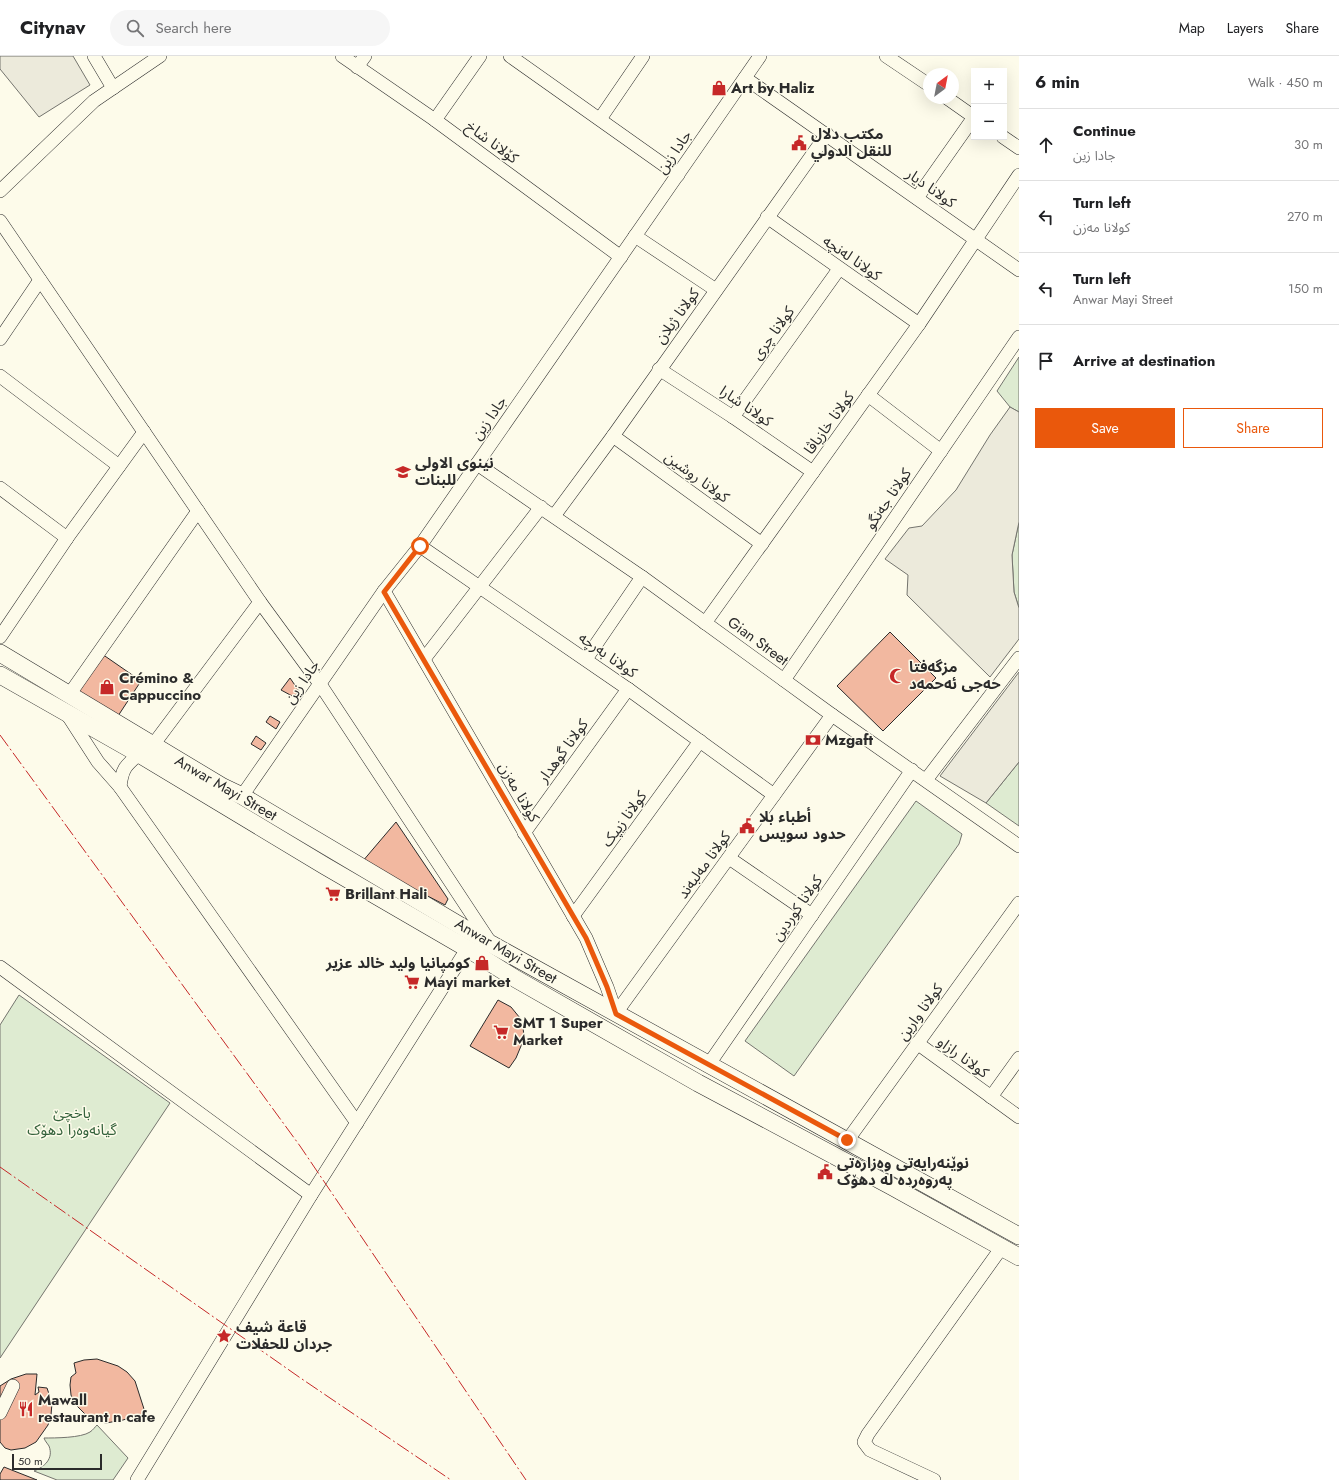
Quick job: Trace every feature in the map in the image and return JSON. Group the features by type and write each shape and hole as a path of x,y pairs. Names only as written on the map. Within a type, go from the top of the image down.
{"main road":[{"name":"Anwar Mayi Street","path":"0,653 223,787 242,796 491,944 616,1014 1017,1231"},
{"name":"Anwar Mayi Street","path":"0,675 138,754 467,948 516,979 698,1083 1002,1246 1019,1257"},
{"path":"326,866 334,850"}],"street":[{"path":"94,56 113,88"},
{"path":"0,191 94,101 160,56"},
{"name":"کۆلانا شاخ","path":"342,56 361,61 435,120 621,256"},
{"path":"435,120 480,56"},
{"path":"510,56 678,175"},
{"path":"600,119 643,56"},
{"name":"جادا زین","path":"242,796 384,592 420,546 760,56"},
{"path":"887,56 923,81"},
{"name":"کولانا دیار","path":"745,78 1019,270"},
{"path":"956,104 971,115"},
{"path":"917,198 971,121"},
{"name":"کولانا ژیلان","path":"554,516 613,436 827,134"},
{"path":"1007,140 1019,148"},
{"name":"کولانا خازیاڤا","path":"705,623 919,324 1019,175"},
{"name":"کولانا لەنچە","path":"767,217 919,324"},
{"path":"0,221 260,602 320,684 491,944"},
{"path":"635,236 716,290"},
{"name":"کولانا چری","path":"734,417 839,269"},
{"path":"0,339 40,280"},
{"name":"کولانا جەنگو","path":"784,680 1019,337"},
{"name":"کولانا شارا","path":"660,369 734,417 813,472"},
{"path":"0,376 119,466"},
{"path":"868,395 941,451"},
{"path":"0,637 67,538 144,432"},
{"name":"کولانا روشین","path":"613,436 762,544"},
{"name":"Gian Street","path":"477,464 642,577 832,715 1019,846"},
{"path":"0,488 67,538"},
{"path":"424,659 541,507"},
{"path":"69,695 198,511"},
{"name":"کولانا بەرچە","path":"420,546 586,659 774,795"},
{"path":"586,659 642,577"},
{"name":"کولانا مەزن","path":"384,592 573,916 597,963 616,1014"},
{"path":"153,745 260,602"},
{"path":"926,780 1019,658"},
{"name":"کولانا گوهدار","path":"524,833 628,689"},
{"path":"66,713 98,762 120,787 357,1123"},
{"name":"کولانا مەلبەند","path":"616,1014 832,715"},
{"name":"کولانا زیپک","path":"573,916 700,741"},
{"path":"120,787 121,774 125,765 138,754"},
{"name":"کولانا کوردین","path":"709,1064 912,770"},
{"path":"729,858 812,915"},
{"name":"کولانا وارین","path":"847,1140 1019,903"},
{"path":"137,1480 311,1195 467,948"},
{"path":"0,967 311,1195"},
{"name":"کولانا رازاو","path":"917,1043 1019,1117"},
{"name":"کولانا رازاو","path":"990,1097 1019,1058"},
{"path":"934,1480 870,1450 864,1442 868,1434 1002,1246"},
{"path":"0,1413 13,1386"}],"green space":[{"path":"1019,357 1019,412 1010,407 997,391"},
{"path":"1019,522 1019,608 1014,592 1012,555"},
{"path":"1019,762 1019,826 986,803"},
{"path":"916,801 962,834 959,844 794,1076 745,1041"},
{"name":"باخچێ گیانه‌وه‌را دهۆک","path":"19,995 170,1103 0,1358 0,1025"},
{"path":"97,1425 128,1458 113,1480 57,1480 34,1471 44,1465 49,1459 49,1446 44,1438 68,1437 86,1434"}],"shaded area":[{"path":"0,56 73,56 90,85 39,117 0,69"},
{"path":"1010,407 1019,412 1019,522 1012,555 1014,592 1019,608 1019,639 990,677 907,595 908,575 885,559 909,528 922,526 956,490 990,435"},
{"path":"1019,672 1019,762 986,803 940,776"}],"building":[{"path":"890,632 936,678 883,731 837,686"},
{"name":"Crémino & Cappuccino","path":"102,654 141,681 116,719 73,693"},
{"path":"290,678 299,691 294,697 281,690"},
{"path":"270,716 280,722 276,729 266,722"},
{"path":"256,736 266,743 261,750 251,744"},
{"path":"396,822 448,899 445,905 362,862"},
{"name":"SMT 1 Super Market","path":"498,1000 511,1007 520,1018 523,1028 524,1036 521,1046 516,1058 509,1068 470,1046"},
{"path":"97,1359 118,1366 127,1372 135,1381 144,1409 142,1415 106,1423 97,1421 86,1415 74,1403 70,1385 71,1377 76,1373 74,1363 84,1360"},
{"name":"Mawall restaurant n cafe","path":"26,1374 37,1374 35,1395 39,1392 38,1387 47,1388 52,1403 51,1415 48,1425 36,1442 25,1448 11,1450 5,1448 0,1442 0,1386 11,1379"},
{"path":"4,1467 37,1480 0,1480 0,1474"}],"power":[{"path":"0,735 300,1146 526,1480"},
{"path":"0,1167 299,1377 451,1480"}],"place":[{"name":"Art by Haliz","path":"719,88"},
{"name":"مكتب دلال للنقل الدولي","path":"799,143"},
{"name":"نينوى الاولى للبنات","path":"403,472"},
{"name":"مزگەفتا حەجی ئەحمەد","path":"897,676"},
{"name":"Crémino & Cappuccino","path":"107,687"},
{"name":"Mzgaft","path":"813,740"},
{"name":"أطباء بلا حدود سويس","path":"747,826"},
{"name":"Brillant Hali","path":"333,894"},
{"name":"كومپانيا وليد خالد عزير","path":"482,963"},
{"name":"Mayi market","path":"412,982"},
{"name":"SMT 1 Super Market","path":"501,1032"},
{"name":"نوێنەرایەتی وەزارەتی پەروەردە لە دهۆک","path":"825,1172"},
{"name":"قاعة شيف جردان للحفلات","path":"224,1336"},
{"name":"Mawall restaurant n cafe","path":"26,1409"}],"route":[{"path":"420,546 384,592 586,938 607,987 616,1014 847,1140"}]}
